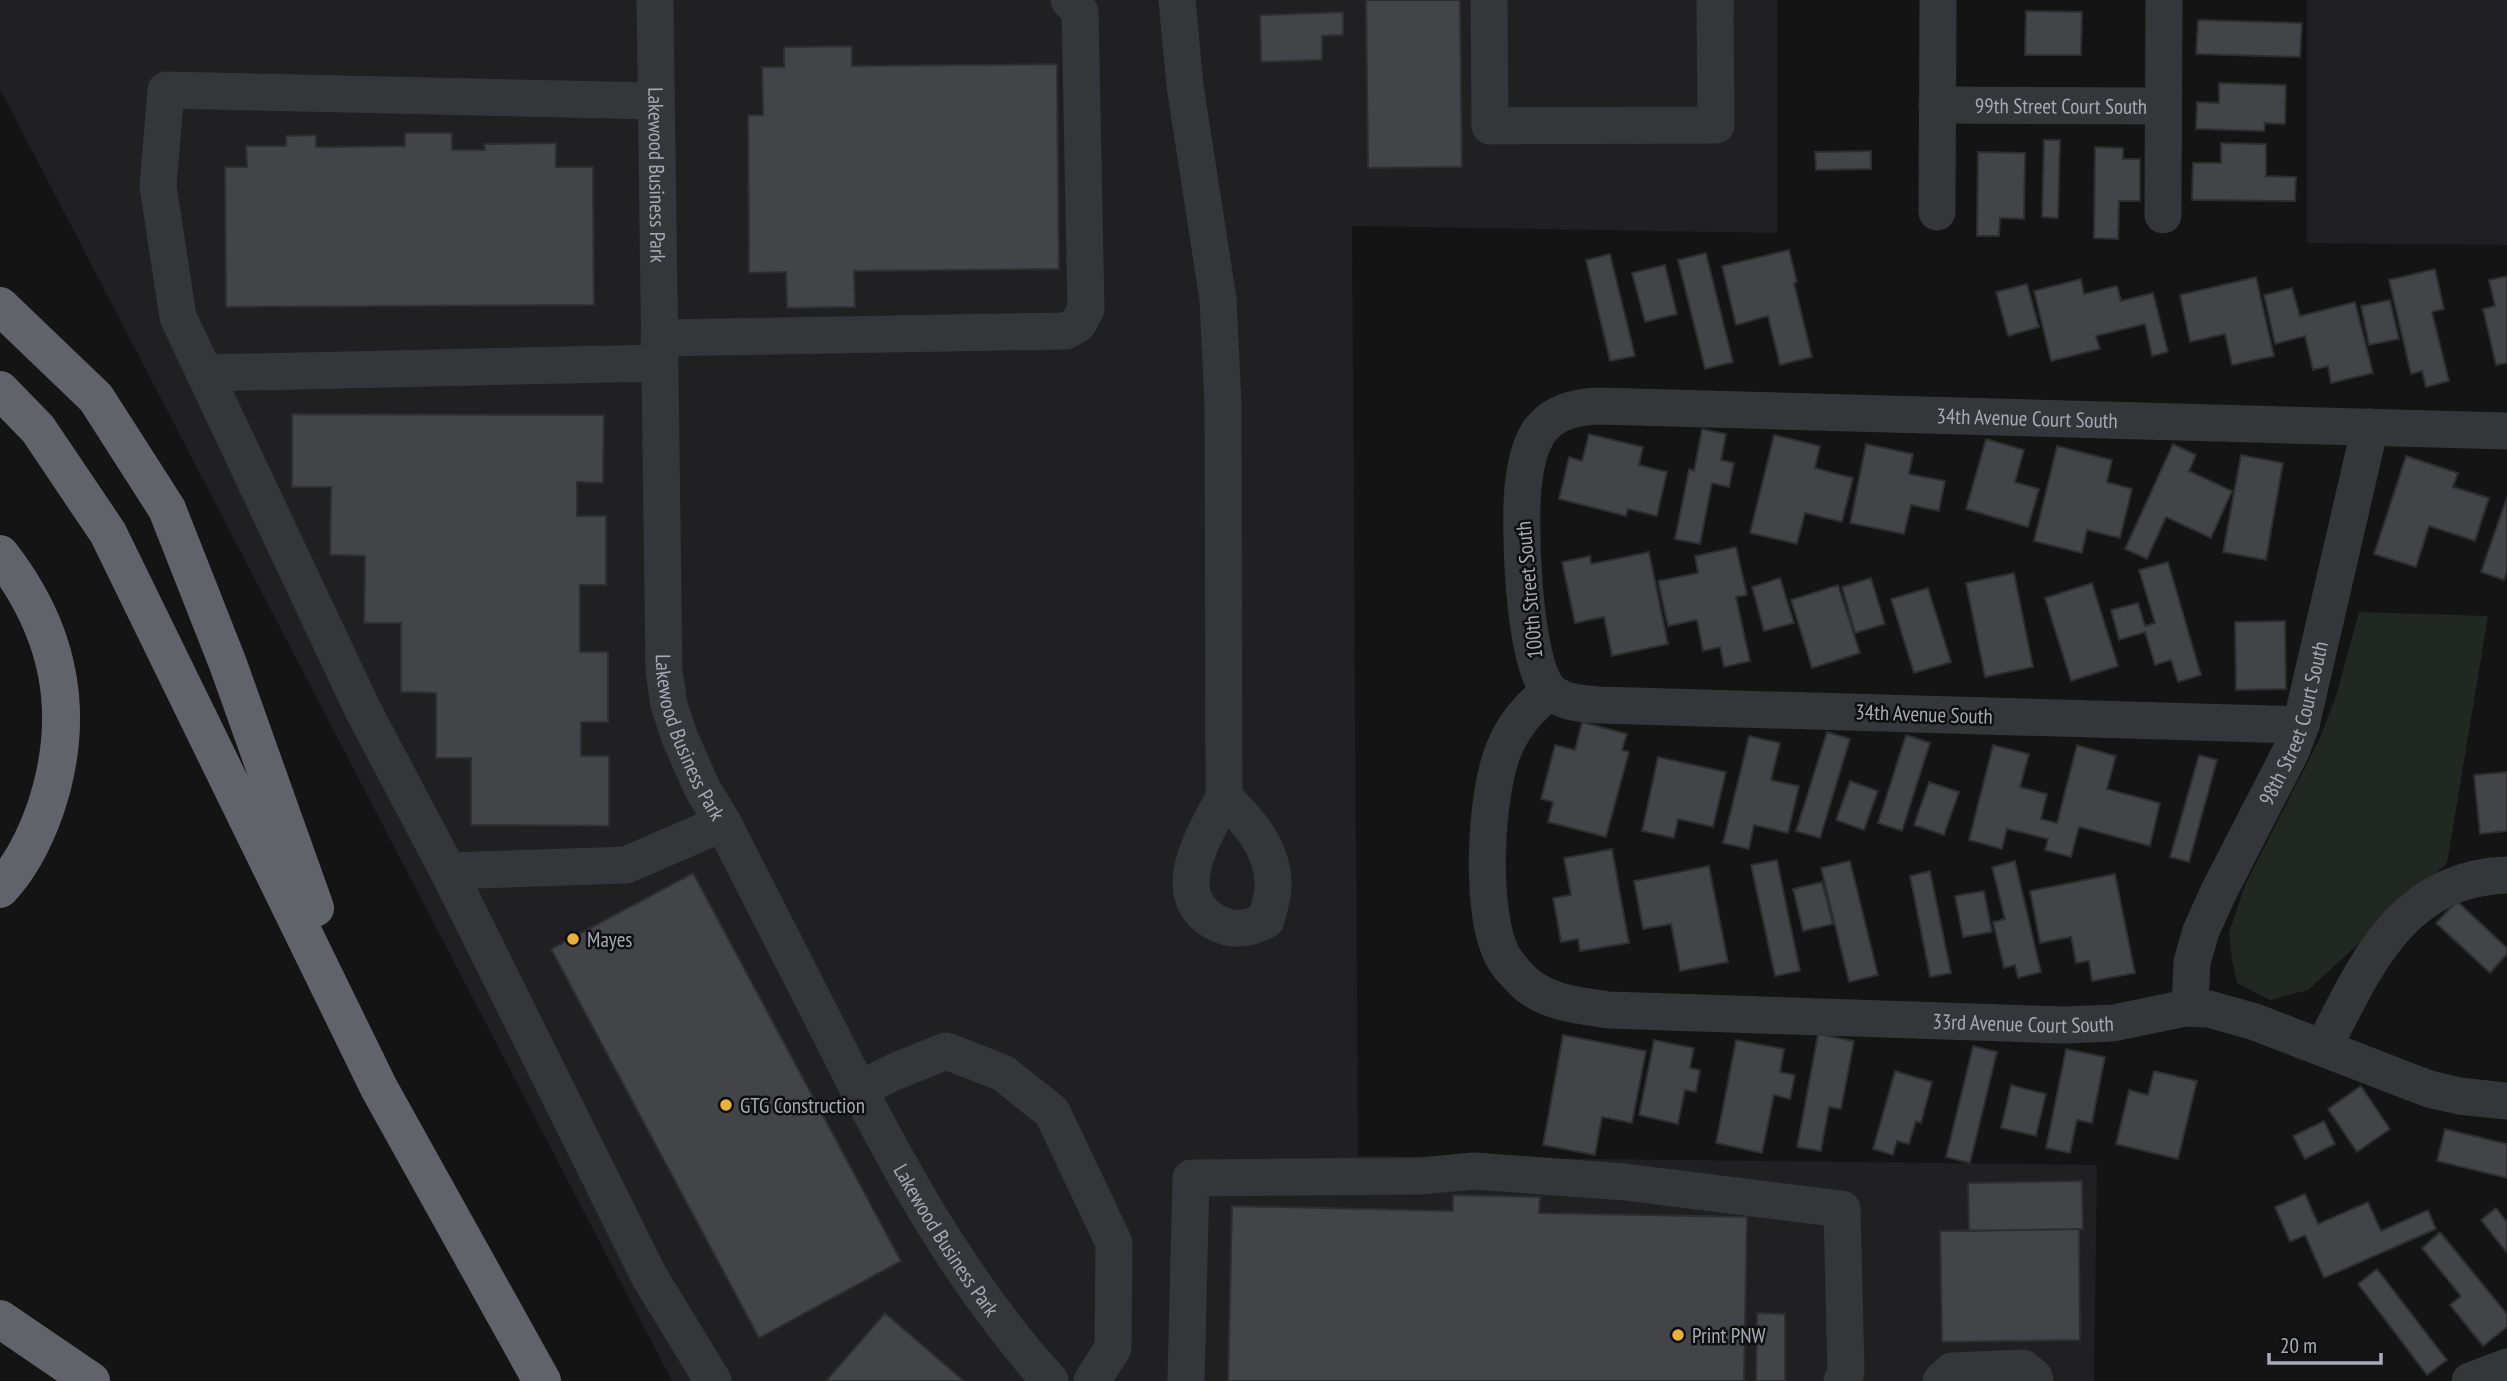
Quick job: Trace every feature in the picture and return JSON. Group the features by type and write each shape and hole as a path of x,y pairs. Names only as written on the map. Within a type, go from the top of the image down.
{"highway":[{"path":"0,306 96,398 167,509 228,664 379,1088"},
{"path":"0,390 38,429 108,533 379,1088 542,1381"},
{"path":"0,554 19,578 40,615 62,693 62,735 55,781 40,823 22,858 0,889"},
{"path":"0,1319 91,1381"}],"street":[{"name":"Lakewood Business Park","path":"655,0 663,529 662,655 671,713 702,788 723,823 874,1121 944,1239 1006,1327 1050,1381"},
{"path":"204,373 1066,331 1078,324 1086,309 1080,12 1069,0"},
{"path":"1177,0 1185,86 1218,299 1223,404 1224,797"},
{"path":"1489,0 1490,126 1716,125 1715,0"},
{"path":"1937,212 1938,0"},
{"name":"99th Street Court South","path":"1937,106 2163,106 2164,0"},
{"path":"655,101 166,90 158,186 178,317 204,373 363,710 448,871 649,1276 713,1381"},
{"path":"2163,106 2163,215"},
{"name":"34th Avenue Court South","path":"1549,421 1573,409 1619,406 2507,431"},
{"name":"100th Street South","path":"1549,421 1538,433 1531,449 1524,477 1521,509 1531,645 1538,672 1549,691"},
{"name":"98th Street Court South","path":"2190,1007 2191,971 2201,931 2291,751 2301,725 2370,427"},
{"name":"34th Avenue South","path":"1549,691 1563,699 1592,704 2301,725"},
{"name":"33rd Avenue Court South","path":"1549,691 1524,714 1503,750 1488,837 1487,891 1495,936 1502,955 1527,985 1551,998 1578,1006 1609,1010 2085,1025 2122,1022 2190,1007 2204,1008 2233,1014 2429,1089 2459,1096 2507,1101"},
{"path":"448,871 626,866 723,823"},
{"path":"2323,1048 2373,954 2409,911 2457,884 2483,877 2507,875"},
{"path":"858,1090 946,1051 1003,1073 1052,1112 1114,1242 1113,1348 1092,1381"},
{"path":"1186,1381 1192,1178 1421,1176 1474,1171 1625,1182 1842,1209 1846,1372 1842,1381"},
{"path":"2470,1381 2507,1367"},
{"path":"1941,1381 1952,1371 2023,1368 2035,1381"}],"shaded area":[{"path":"0,0 1777,0 1777,233 1352,226 1358,1156 2097,1165 2094,1381 672,1381 0,89"},
{"path":"2307,0 2507,0 2507,245 2307,243"},
{"path":"2359,612 2488,616 2447,863 2308,990 2270,1000 2237,983 2229,933 2245,885 2320,738 2336,696"}],"building":[{"path":"1366,0 1460,0 1462,167 1368,168"},
{"path":"2026,11 2082,12 2081,55 2025,55"},
{"path":"1343,12 1343,35 1322,36 1322,60 1261,62 1260,15"},
{"path":"2198,20 2302,23 2300,57 2196,54"},
{"path":"852,46 852,66 1057,64 1059,269 854,271 855,307 787,308 786,272 749,273 748,115 763,115 762,67 784,67 784,47"},
{"path":"2219,83 2286,85 2285,124 2265,123 2264,131 2196,129 2197,102 2219,103"},
{"path":"405,133 452,133 452,150 485,150 484,144 556,143 556,167 593,167 594,305 226,307 225,167 247,167 246,146 286,146 286,136 316,135 316,147 405,146"},
{"path":"2044,140 2060,140 2058,218 2042,217"},
{"path":"2221,143 2266,144 2266,176 2296,177 2295,201 2192,200 2193,163 2221,163"},
{"path":"2095,147 2123,148 2123,159 2140,159 2140,201 2119,201 2118,239 2094,238"},
{"path":"1871,151 1871,169 1816,170 1815,152"},
{"path":"1978,152 2025,153 2024,219 2000,218 1999,236 1977,236"},
{"path":"1789,250 1812,357 1780,365 1768,316 1736,325 1722,266"},
{"path":"1706,253 1733,362 1705,369 1678,260"},
{"path":"1610,254 1635,356 1610,361 1586,260"},
{"path":"1665,265 1677,314 1645,322 1632,273"},
{"path":"2435,269 2444,309 2432,312 2449,381 2426,387 2422,371 2411,374 2389,280"},
{"path":"2507,276 2507,363 2496,365 2483,309 2495,306 2489,280"},
{"path":"2256,277 2274,356 2232,365 2225,334 2190,342 2180,295"},
{"path":"2081,279 2084,294 2117,286 2121,301 2153,293 2168,352 2152,356 2145,324 2096,336 2100,349 2051,361 2034,291"},
{"path":"2027,284 2039,327 2008,336 1996,292"},
{"path":"2292,288 2300,316 2355,302 2373,373 2331,383 2328,366 2313,370 2305,336 2275,344 2264,295"},
{"path":"2390,300 2399,339 2369,345 2361,306"},
{"path":"292,414 604,415 603,483 577,482 577,516 606,516 606,585 580,585 580,652 608,652 608,722 581,722 581,756 609,756 609,826 471,825 471,758 436,758 436,693 401,692 401,623 364,623 365,556 330,555 331,487 292,487"},
{"path":"1702,429 1726,434 1721,460 1734,463 1729,487 1712,483 1700,544 1675,539 1689,469 1694,471"},
{"path":"1589,434 1643,447 1639,465 1667,472 1657,516 1628,509 1626,516 1559,499 1569,457 1582,461"},
{"path":"1774,435 1820,446 1815,468 1853,478 1842,522 1805,513 1797,544 1750,533"},
{"path":"1986,439 2024,450 2015,482 2039,489 2028,527 1966,509"},
{"path":"1866,444 1913,454 1909,474 1945,481 1939,511 1911,505 1904,534 1850,523"},
{"path":"2173,444 2196,455 2189,471 2232,491 2211,538 2166,517 2147,559 2125,549"},
{"path":"2057,446 2112,460 2107,482 2132,489 2120,538 2087,530 2082,553 2034,541"},
{"path":"2241,455 2283,463 2266,560 2223,552"},
{"path":"2406,456 2458,473 2453,487 2489,498 2475,541 2429,526 2416,567 2374,554"},
{"path":"2507,497 2507,571 2504,580 2481,572"},
{"path":"1736,547 1747,595 1736,597 1750,661 1724,667 1720,647 1703,651 1697,620 1668,626 1658,581 1698,573 1695,556"},
{"path":"1649,552 1668,644 1612,656 1604,617 1575,623 1562,562 1590,556 1591,564"},
{"path":"2168,562 2201,675 2178,682 2171,660 2155,665 2145,632 2119,640 2111,610 2138,603 2145,626 2155,623 2139,570"},
{"path":"2014,573 2033,667 1985,677 1966,583"},
{"path":"1780,578 1794,623 1764,631 1752,587"},
{"path":"1871,578 1885,624 1855,633 1842,587"},
{"path":"2092,583 2118,666 2071,681 2045,598"},
{"path":"1838,585 1860,653 1812,668 1791,600"},
{"path":"1928,588 1951,662 1914,673 1891,599"},
{"path":"2285,621 2286,689 2236,690 2235,622"},
{"path":"1582,722 1627,734 1622,750 1629,752 1606,837 1548,822 1553,802 1541,799 1555,745 1575,750"},
{"path":"1827,732 1850,739 1820,838 1796,831"},
{"path":"1906,735 1930,743 1902,831 1878,823"},
{"path":"1749,736 1780,743 1771,780 1799,786 1788,833 1754,825 1749,849 1723,843"},
{"path":"1993,745 2029,754 2020,787 2047,794 2041,819 2057,823 2077,745 2116,756 2107,789 2160,803 2150,846 2079,827 2071,857 2045,850 2048,839 2007,829 2002,849 1969,840"},
{"path":"2199,755 2217,760 2189,862 2170,857"},
{"path":"1658,757 1726,772 1713,827 1678,819 1674,838 1642,831"},
{"path":"2507,772 2507,831 2480,834 2474,775"},
{"path":"1850,781 1878,791 1864,830 1836,820"},
{"path":"1929,782 1959,792 1944,835 1914,825"},
{"path":"1612,849 1629,943 1580,951 1578,939 1561,942 1553,898 1571,895 1564,858"},
{"path":"1777,860 1800,971 1775,976 1751,865"},
{"path":"1850,861 1878,975 1849,982 1821,868"},
{"path":"2015,861 2041,972 2018,978 2015,965 2004,968 1993,922 2005,919 1992,867"},
{"path":"1709,866 1728,962 1680,971 1671,924 1643,929 1634,881"},
{"path":"1930,871 1951,973 1930,977 1910,876"},
{"name":"GTG Construction","path":"693,873 901,1261 759,1338 551,949"},
{"path":"2115,874 2135,973 2092,981 2089,961 2076,963 2071,937 2040,943 2030,891"},
{"path":"1822,882 1833,924 1803,931 1793,889"},
{"path":"1984,891 1992,932 1963,937 1955,896"},
{"path":"2457,901 2507,948 2507,954 2490,973 2436,923"},
{"path":"1818,1034 1854,1041 1841,1109 1829,1107 1821,1151 1797,1147"},
{"path":"1563,1035 1646,1051 1632,1123 1602,1117 1595,1155 1543,1145"},
{"path":"1654,1040 1694,1048 1690,1068 1700,1070 1696,1092 1685,1090 1678,1124 1639,1115"},
{"path":"1736,1040 1784,1049 1780,1072 1795,1075 1790,1099 1774,1095 1762,1153 1716,1143"},
{"path":"1973,1046 1997,1052 1970,1163 1946,1157"},
{"path":"2066,1049 2105,1057 2092,1123 2077,1120 2070,1153 2046,1148"},
{"path":"1895,1071 1932,1082 1921,1123 1916,1121 1909,1144 1897,1141 1893,1155 1873,1149"},
{"path":"2154,1071 2197,1081 2178,1159 2116,1144 2129,1090 2148,1095"},
{"path":"2011,1085 2046,1094 2036,1136 2001,1128"},
{"path":"2361,1086 2390,1129 2357,1152 2328,1109"},
{"path":"2324,1121 2335,1144 2305,1159 2293,1136"},
{"path":"2445,1129 2507,1144 2507,1178 2437,1161"},
{"path":"2082,1181 2083,1229 1969,1231 1968,1183"},
{"path":"2305,1194 2318,1224 2368,1202 2381,1231 2428,1210 2436,1229 2324,1278 2305,1235 2290,1242 2275,1207"},
{"path":"1453,1195 1540,1197 1539,1213 1747,1217 1744,1381 1228,1381 1232,1206 1453,1211"},
{"path":"2496,1208 2507,1222 2507,1253 2481,1220"},
{"path":"2079,1229 2080,1340 1942,1342 1940,1231"},
{"path":"2440,1232 2507,1314 2507,1327 2483,1346 2450,1305 2461,1296 2422,1248"},
{"path":"2377,1269 2447,1360 2427,1375 2358,1284"},
{"path":"885,1313 964,1381 826,1381"},
{"path":"1757,1313 1785,1314 1785,1381 1756,1381"}],"place":[{"name":"Mayes","path":"573,939"},
{"name":"GTG Construction","path":"726,1105"},
{"name":"Print PNW","path":"1678,1335"}]}
